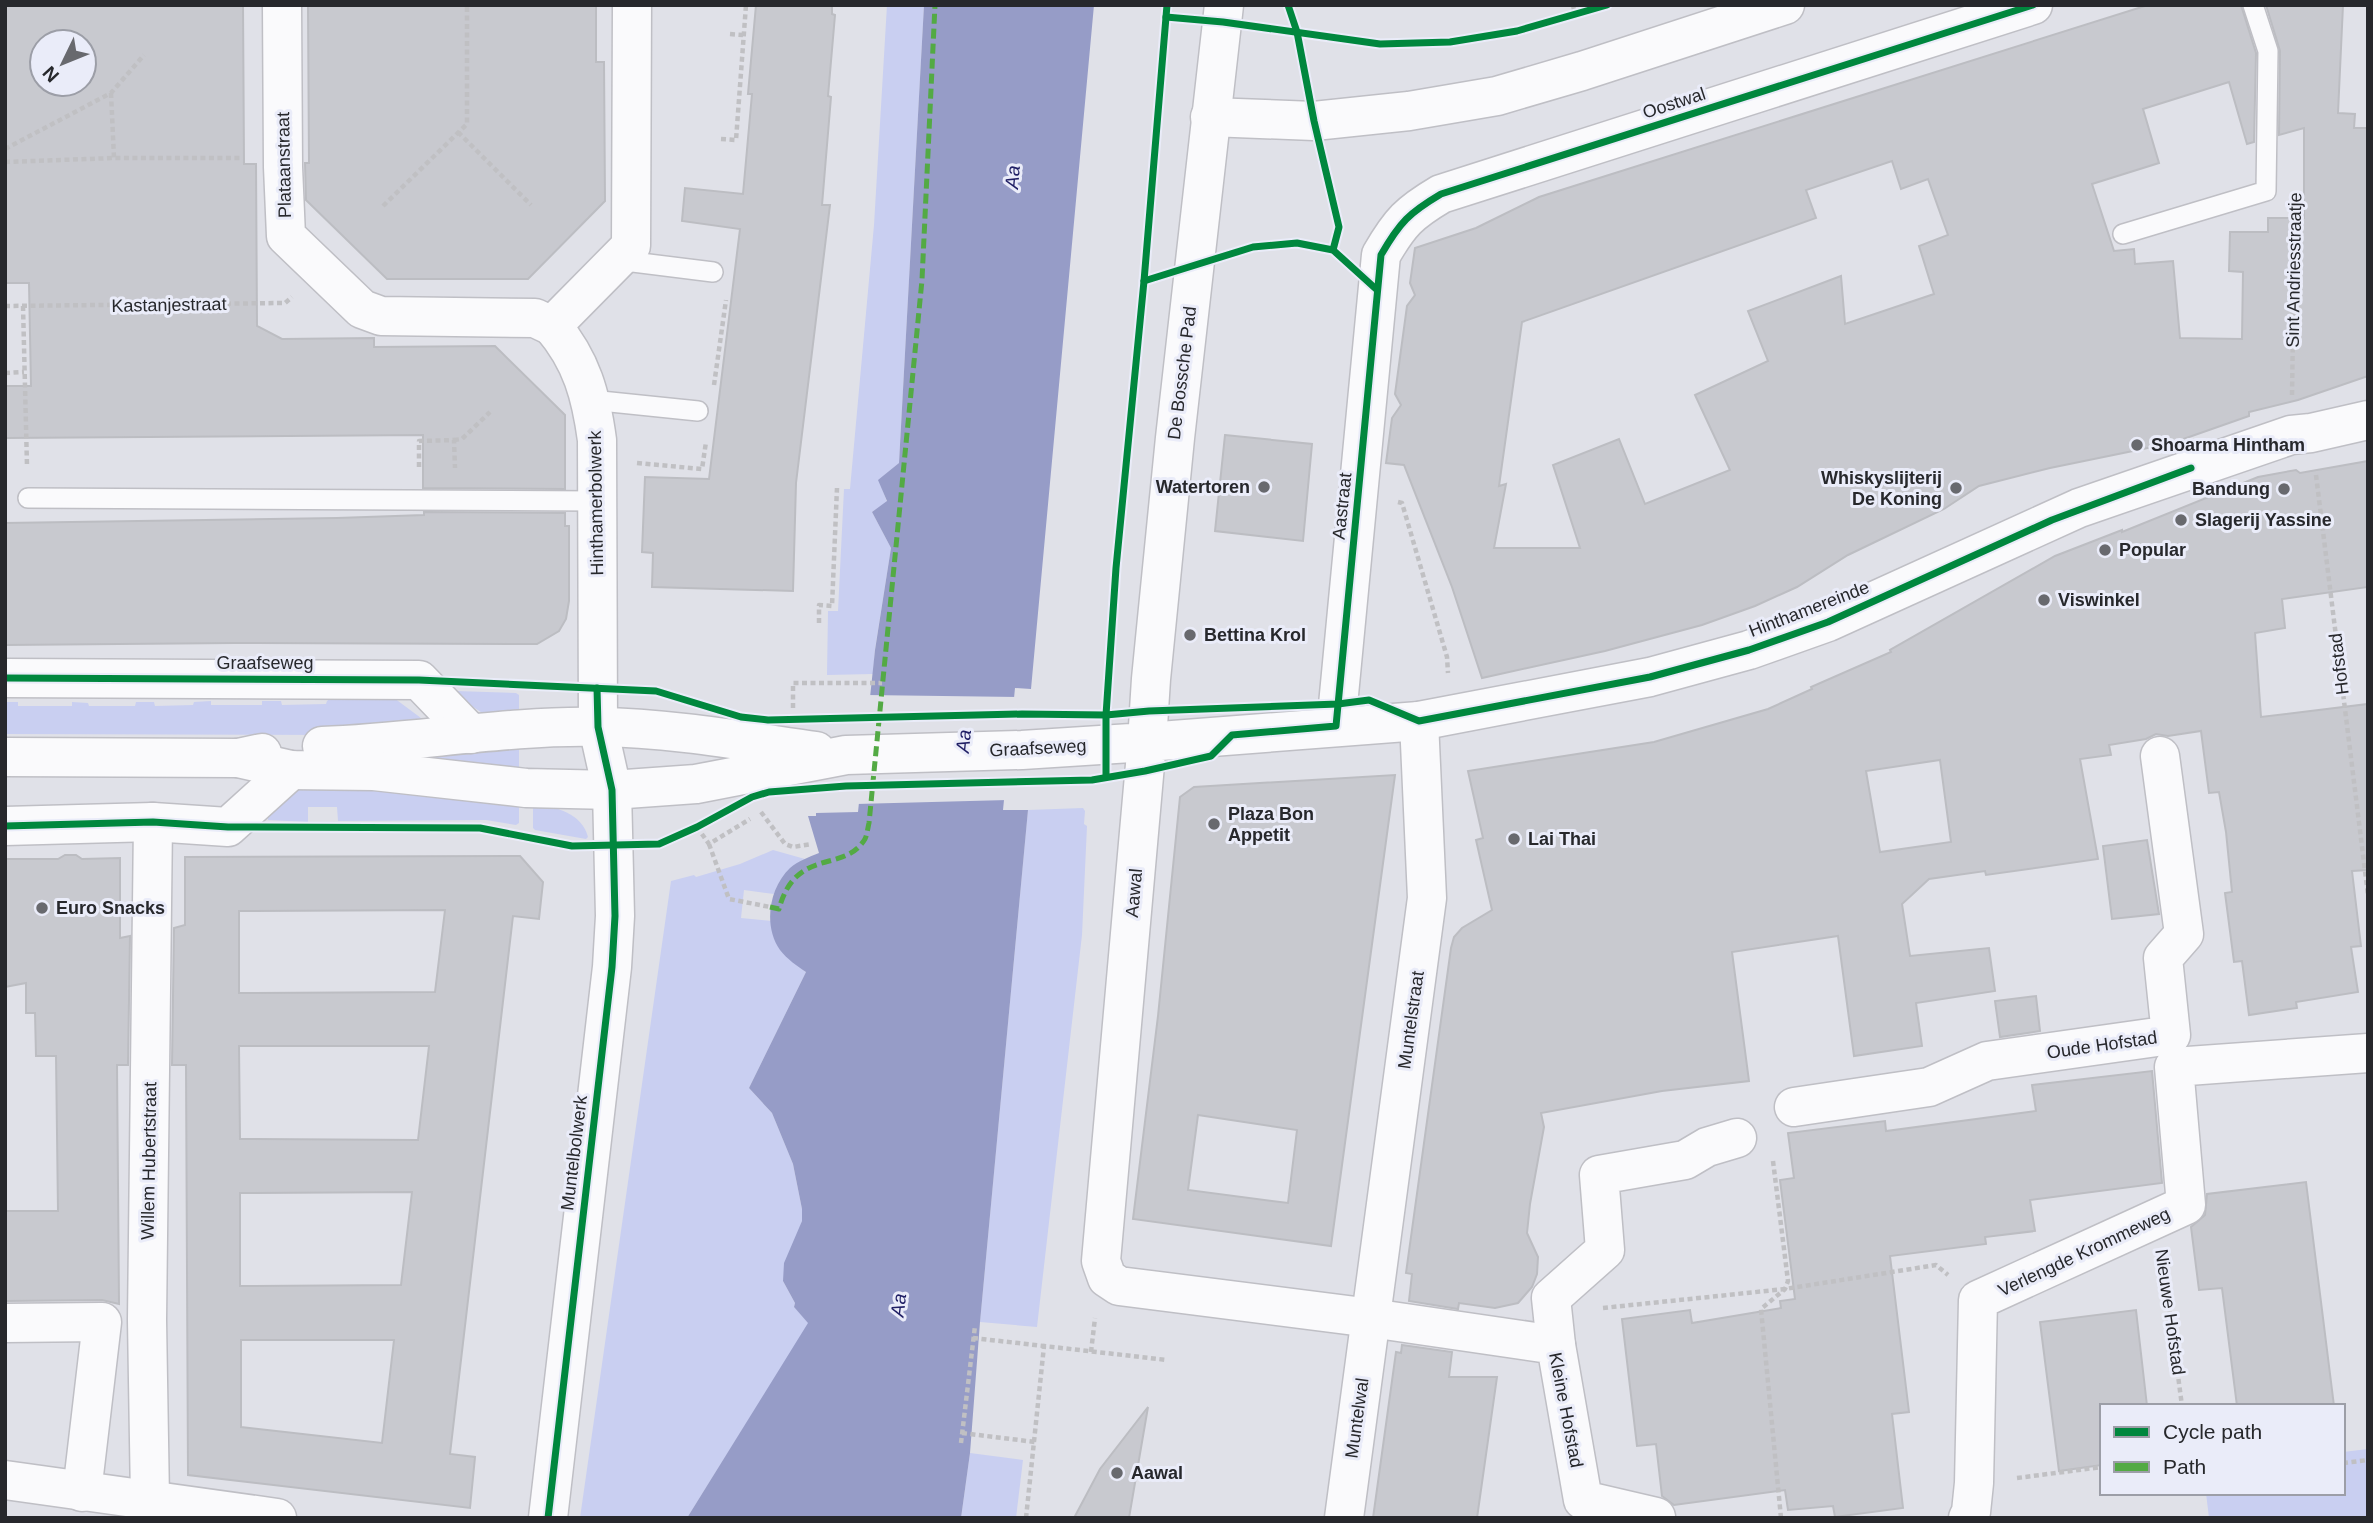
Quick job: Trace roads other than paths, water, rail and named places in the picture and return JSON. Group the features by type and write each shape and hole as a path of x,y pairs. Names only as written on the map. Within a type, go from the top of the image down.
{"street":[{"name":"Plataanstraat","path":"282,5 286,236 362,309 381,316 535,318 552,326"},
{"path":"552,326 631,246 632,5"},
{"name":"De Bossche Pad","path":"1147,742 1173,451 1224,5"},
{"path":"1210,117 1314,121 1409,111 1497,96 1785,5"},
{"name":"Oostwal","path":"1376,289 1381,255 1395,230 1413,211 1441,194 2033,5"},
{"name":"Aastraat","path":"1336,726 1372,358 1376,289"},
{"name":"Hinthamerbolwerk","path":"552,326 576,360 591,400 597,440 598,727 612,790"},
{"name":"Hinthamereinde","path":"1147,742 1419,721 1650,677 1749,650 1828,622 2079,508 2301,434 2368,420"},
{"name":"Graafseweg","path":"5,678 419,680 471,734"},
{"name":"Muntelstraat","path":"1371,1318 1427,898 1419,721"},
{"name":"Graafseweg","path":"5,757 238,758 291,747 375,744 471,734 598,727 694,734 846,755"},
{"name":"Graafseweg","path":"238,758 291,770 374,771 526,788 612,790 696,784 846,755 1022,750 1147,742"},
{"name":"Aawal","path":"1147,742 1101,1261 1107,1278 1119,1286 1371,1318"},
{"name":"Oude Hofstad","path":"1794,1107 1929,1087 1987,1061 2173,1051 2163,958 2184,934 2160,756"},
{"path":"5,826 153,822 228,827 291,770"},
{"name":"Muntelbolwerk","path":"548,1518 611,967 615,916 612,790"},
{"name":"Willem Hubertstraat","path":"150,1500 146,1320 153,822"},
{"path":"2173,1051 2368,1054"},
{"name":"Verlengde Krommeweg","path":"1971,1501 1978,1300 2186,1205 2173,1051"},
{"path":"1556,1345 1551,1297 1605,1250 1600,1175 1685,1160 1707,1147 1755,1144"},
{"name":"Kleine Hofstad","path":"1371,1318 1556,1345 1583,1500 1656,1517"},
{"name":"Muntelwal","path":"1344,1518 1371,1318"},
{"path":"5,1324 146,1320"},
{"path":"82,1492 102,1322"},
{"path":"5,1480 277,1518"}],"lane":[{"path":"2123,234 2266,191 2268,51 2253,5"},
{"path":"616,260 713,272"},
{"path":"591,400 698,411"},
{"path":"27,498 598,501"}],"water":[{"name":"Aa","path":"924,5 1094,5 1031,689 1015,688 1003,810 1028,810 970,1453 961,1518 687,1518 808,1323 794,1307 795,1303 783,1281 784,1263 802,1221 793,1164 772,1113 749,1088 806,972 780,950 775,940 770,919 773,896 790,868 819,853 808,816 816,816 816,813 858,812 875,650 891,548 872,512 887,501 878,480 899,463"}],"place":[{"name":"Shoarma Hintham","path":"2137,445"},
{"name":"Watertoren","path":"1264,487"},
{"name":"Whiskyslijterij De Koning","path":"1956,488"},
{"name":"Bandung","path":"2284,489"},
{"name":"Slagerij Yassine","path":"2181,520"},
{"name":"Popular","path":"2105,550"},
{"name":"Viswinkel","path":"2044,600"},
{"name":"Bettina Krol","path":"1190,635"},
{"name":"Plaza Bon Appetit","path":"1214,824"},
{"name":"Lai Thai","path":"1514,839"},
{"name":"Euro Snacks","path":"42,908"},
{"name":"Aawal","path":"1117,1473"}]}
